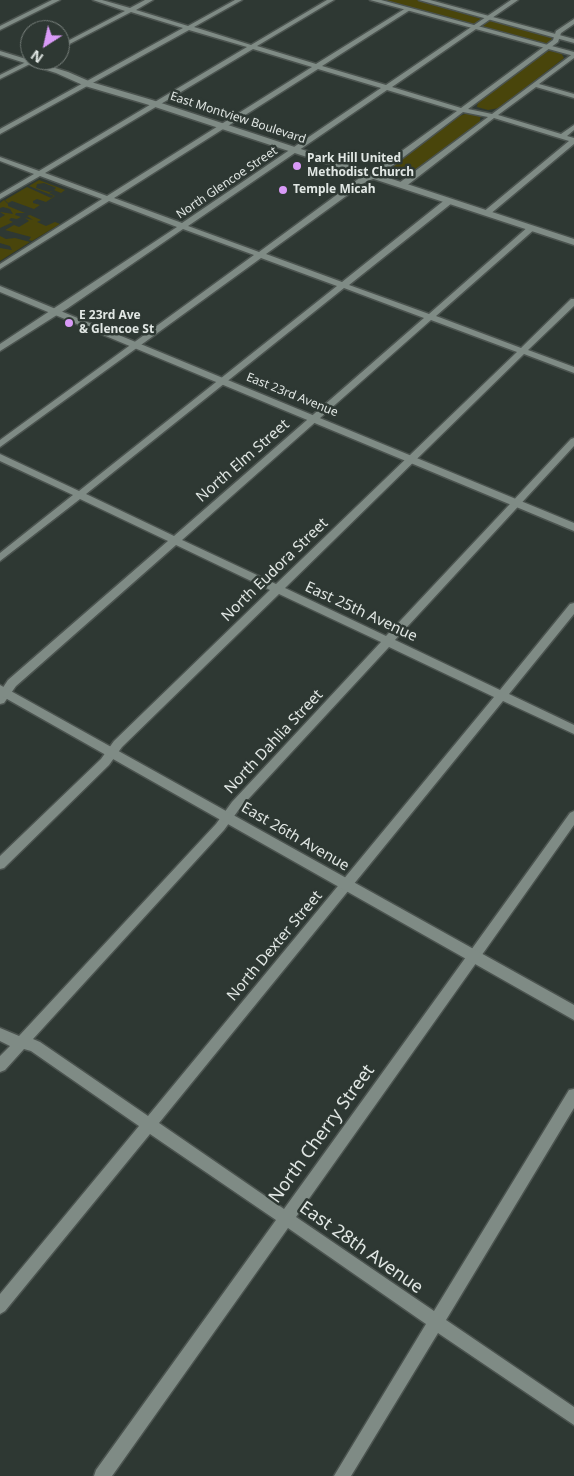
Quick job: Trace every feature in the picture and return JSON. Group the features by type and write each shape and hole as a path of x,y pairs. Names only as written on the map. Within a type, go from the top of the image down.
{"street":[{"path":"0,28 57,0"},
{"path":"96,0 462,110 494,116 574,140"},
{"path":"70,42 150,0"},
{"path":"0,132 239,0"},
{"path":"0,196 331,0"},
{"path":"373,0 574,55"},
{"path":"422,0 574,41"},
{"name":"North Glencoe Street","path":"0,348 56,312 515,0"},
{"path":"0,267 408,9"},
{"path":"0,444 364,179 373,176 556,41 558,32 574,21"},
{"name":"East Montview Boulevard","path":"0,53 20,58"},
{"path":"402,185 574,55"},
{"path":"0,77 20,67"},
{"name":"East Montview Boulevard","path":"52,70 532,228 572,239"},
{"path":"535,85 574,96"},
{"path":"562,136 574,127"},
{"path":"486,213 574,140"},
{"path":"0,159 574,370"},
{"path":"0,558 449,201"},
{"name":"North Elm Street","path":"2,694 12,683 532,228"},
{"name":"East 23rd Avenue","path":"0,289 574,527"},
{"name":"North Eudora Street","path":"0,864 105,762 118,744 574,301"},
{"name":"North Dahlia Street","path":"0,1066 216,831 226,817 574,441"},
{"name":"East 25th Avenue","path":"0,457 574,730"},
{"name":"North Dexter Street","path":"0,1306 574,607"},
{"name":"East 26th Avenue","path":"2,694 112,752 574,1013"},
{"name":"North Cherry Street","path":"102,1476 574,816"},
{"name":"East 28th Avenue","path":"0,1034 8,1039 35,1046 574,1417"},
{"path":"342,1476 574,1096"}],"shaded area":[{"path":"379,0 417,0 482,19 475,24 469,24"},
{"path":"493,20 549,35 553,40 548,44 542,44 481,27"},
{"path":"544,52 561,53 564,58 499,108 488,110 477,107 478,101"},
{"path":"465,114 486,114 480,118 480,123 410,176 396,178 388,175 387,169 457,117"},
{"path":"39,180 65,190 61,193 54,190 56,188 44,183 37,184 36,188 49,192 53,191 49,193 55,196 46,202 37,199 33,201 33,203 40,205 34,209 12,201 8,203 5,200 27,187 51,198 54,196 29,186"},
{"path":"4,200 8,206 25,213 16,213 15,215 21,217 17,219 11,218 9,220 13,222 0,228 0,218 5,215 0,212 13,214 10,209 0,208 0,203"},
{"path":"30,215 41,220 37,222 46,226 55,222 60,224 32,241 29,240 31,237 5,230 14,225 19,227 29,221 25,218 33,220 27,216"},
{"path":"0,236 6,239 15,238 30,242 0,261 0,248 12,250 10,246 0,243"}],"place":[{"name":"Park Hill United Methodist Church","path":"297,166"},
{"name":"Temple Micah","path":"283,190"},
{"name":"E 23rd Ave & Glencoe St","path":"69,323"}]}
